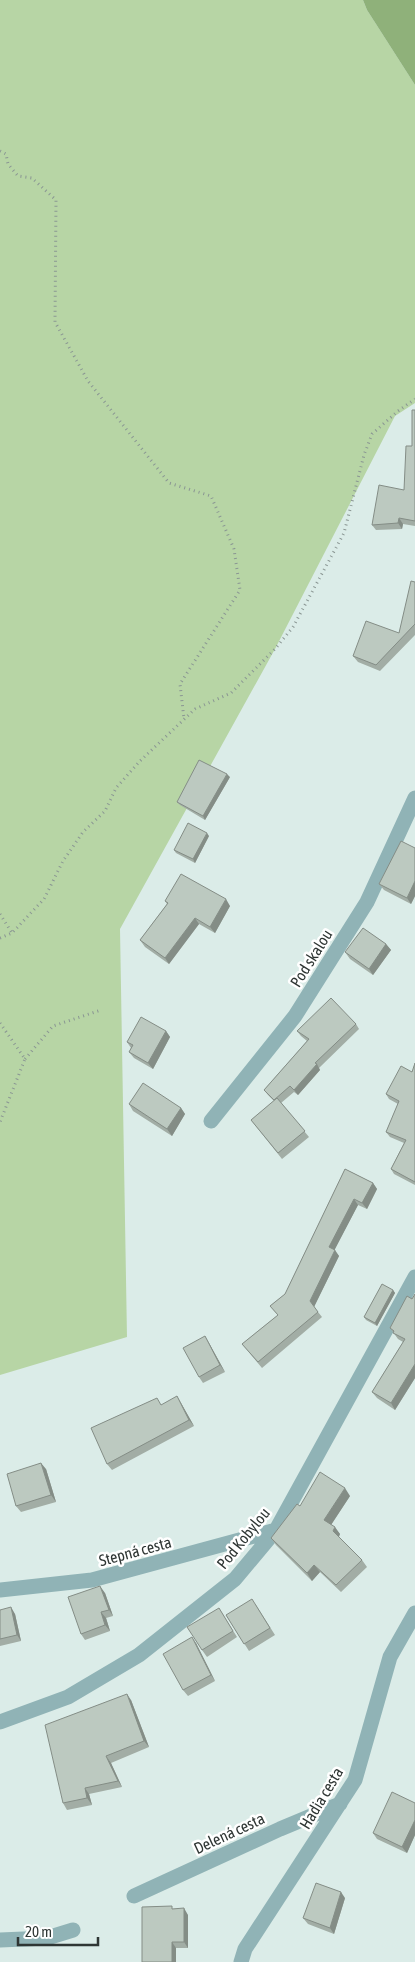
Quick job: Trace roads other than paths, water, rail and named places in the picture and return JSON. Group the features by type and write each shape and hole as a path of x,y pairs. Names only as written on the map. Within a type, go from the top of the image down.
{"street":[{"name":"Pod skalou","path":"211,1121 295,1016 362,911 415,798"},
{"name":"Pod Kobylou","path":"0,1722 68,1697 139,1655 235,1579 276,1530 415,1277"},
{"name":"Stepná cesta","path":"0,1590 92,1580 276,1530"},
{"name":"Hadia cesta","path":"241,1962 245,1949 355,1780 390,1657 415,1613"},
{"name":"Delená cesta","path":"134,1896 280,1829 340,1804"},
{"path":"0,1940 47,1938 73,1930"}]}
